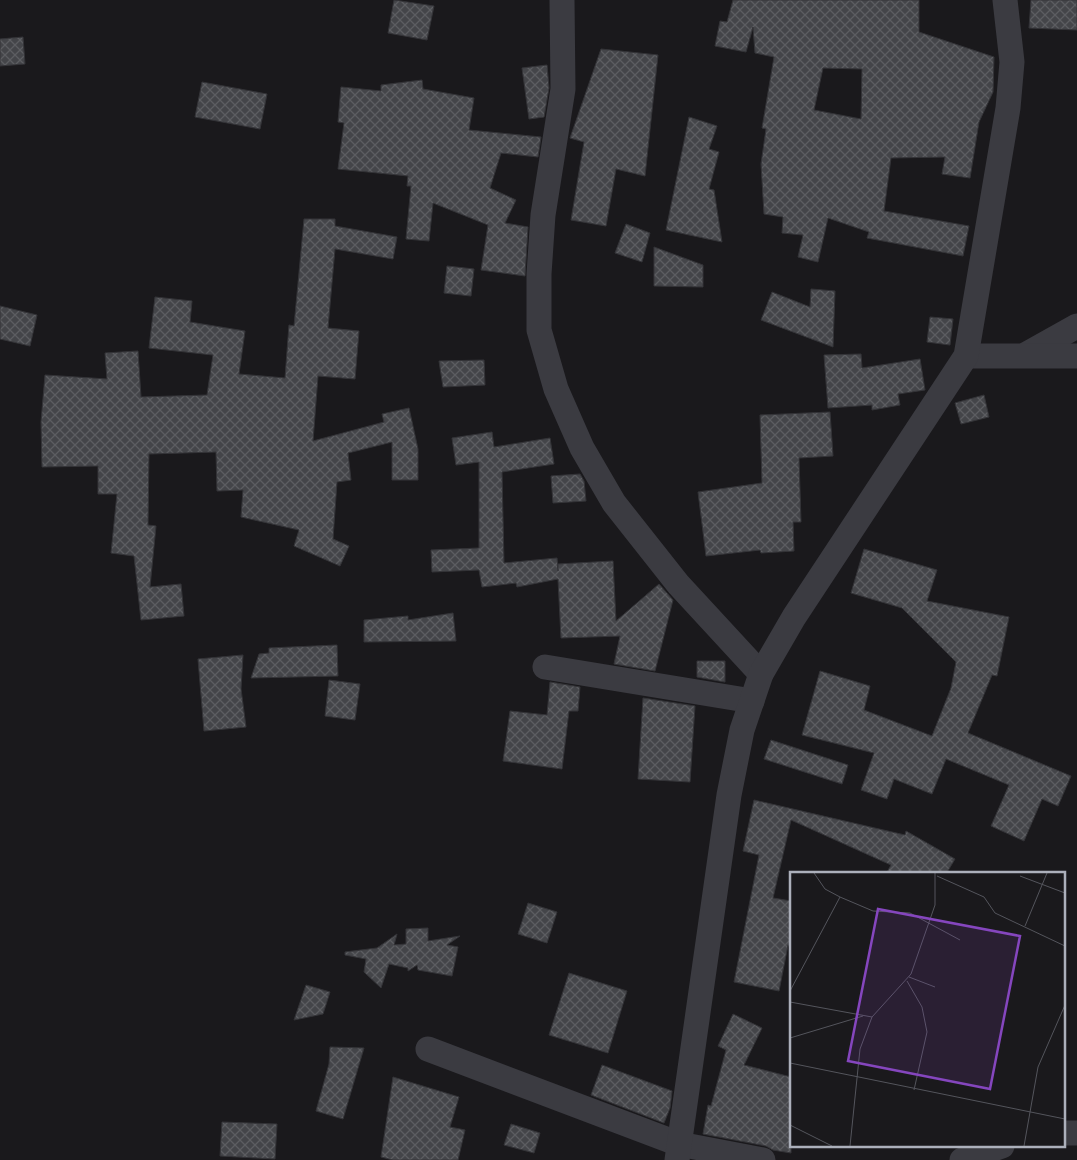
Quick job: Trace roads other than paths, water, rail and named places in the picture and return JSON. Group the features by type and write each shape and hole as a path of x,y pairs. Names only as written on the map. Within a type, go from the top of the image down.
{"street":[{"path":"562,0 563,89 543,215 539,274 539,330 556,389 582,448 614,503 678,584 761,674"},
{"path":"678,1152 729,795 742,730 761,674 794,617 966,356 1008,108 1012,62 1005,0"},
{"path":"1025,356 1077,326"},
{"path":"966,356 1077,356"},
{"path":"545,667 752,702"},
{"path":"428,1049 678,1152 763,1160"},
{"path":"1064,1133 1077,1133"},
{"path":"962,1160 996,1148"}]}
